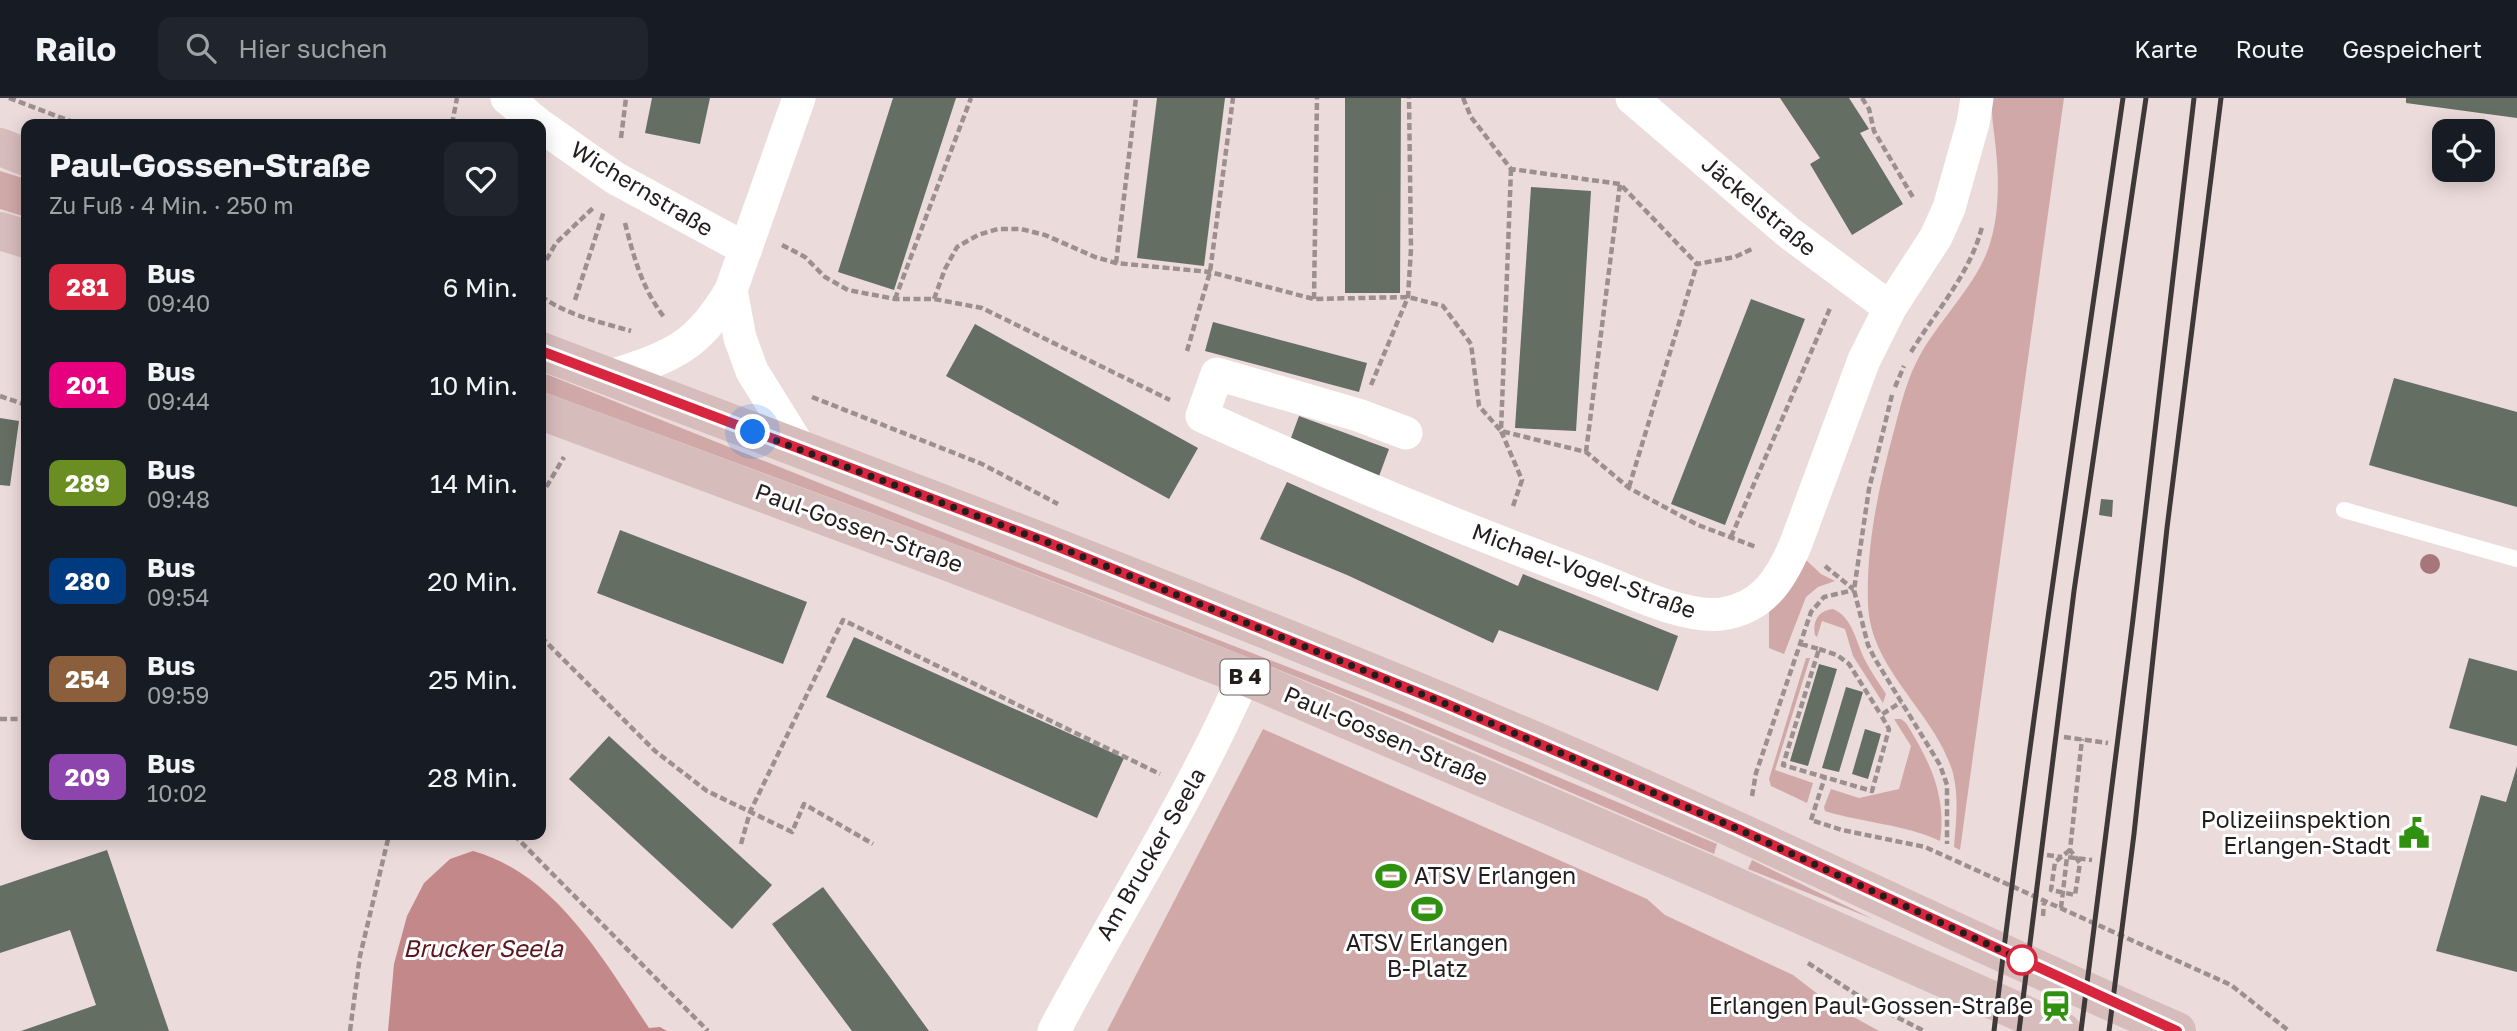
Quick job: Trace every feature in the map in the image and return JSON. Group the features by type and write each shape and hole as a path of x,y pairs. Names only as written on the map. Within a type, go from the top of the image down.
{"main road":[{"path":"0,147 21,155"},
{"path":"0,231 21,237"},
{"name":"B 4","path":"546,353 1044,541 1499,726 1738,829 2172,1029"},
{"name":"Paul-Gossen-Straße","path":"546,413 948,562 1244,676 2063,1031"}],"street":[{"name":"Wichernstraße","path":"507,98 532,119"},
{"path":"607,377 658,361 686,346 717,314 731,290 799,98"},
{"name":"Jäckelstraße","path":"1632,98 1788,232 1890,308"},
{"name":"Michael-Vogel-Straße","path":"1202,416 1280,452 1501,543 1686,612 1708,615 1734,611 1755,602 1772,589 1789,560 1864,360 1890,308 1936,237 1950,208 1977,98"},
{"name":"Wichernstraße","path":"546,130 615,177 748,241"},
{"path":"731,290 740,338 752,371 801,450"},
{"path":"1202,416 1217,374 1358,415 1406,433"},
{"name":"Am Brucker Seela","path":"1054,1031 1222,729 1244,676"}],"lane":[{"path":"2344,510 2517,559"}],"path":[{"path":"9,98 65,119"},
{"path":"453,119 457,98"},
{"path":"895,299 971,98"},
{"path":"1116,263 1136,98"},
{"path":"1217,374 1186,354 1210,272 1233,98"},
{"path":"1314,299 1317,98"},
{"path":"1358,415 1408,297 1411,249 1409,98"},
{"path":"1463,98 1471,117 1511,169 1501,431"},
{"path":"1862,98 1869,109 1874,131 1936,237"},
{"path":"1511,169 1620,184 1697,264"},
{"path":"546,260 556,243 590,212 615,177"},
{"path":"615,177 635,264 645,288 686,346"},
{"path":"1586,452 1620,184"},
{"path":"1947,844 1947,785 1940,765 1868,645 1854,590 1869,489 1892,394 1908,356 1966,270 1978,243 1984,218"},
{"path":"934,299 957,247 978,235 998,229 1021,229 1045,235 1095,257 1116,263 1210,272 1314,299 1408,297 1443,306 1471,344 1479,405 1501,431 1522,480 1501,543"},
{"path":"1697,264 1735,257 1788,232"},
{"path":"748,241 786,246 805,257 825,277 848,290 895,299 934,299 982,308 1202,416"},
{"path":"575,300 592,251"},
{"path":"1629,488 1697,264"},
{"path":"1731,537 1844,275"},
{"path":"546,299 579,316 686,346"},
{"path":"0,396 21,403"},
{"path":"1501,431 1586,452 1629,488 1698,525 1789,560"},
{"path":"546,487 565,455"},
{"path":"1829,570 1854,590"},
{"path":"1765,799 1753,794 1756,773 1811,612 1824,597 1854,590"},
{"path":"741,844 750,812 843,620 1189,787"},
{"path":"546,642 655,751 707,791 792,832 804,804 873,844"},
{"path":"1801,644 1819,649 1837,655 1849,664 1889,729 1872,791 1783,765 1819,649"},
{"path":"1881,715 1901,702"},
{"path":"0,719 21,719"},
{"path":"2064,737 2108,743"},
{"path":"2070,850 2055,862 2050,890 2075,895 2080,863 2070,850 2082,739"},
{"path":"1811,820 1825,777"},
{"path":"1799,815 1842,830 1926,848 2231,985 2289,1031"},
{"path":"350,1031 360,956 387,840"},
{"path":"519,840 708,1031"},
{"path":"2047,855 2092,860"},
{"path":"2061,908 2067,857"},
{"path":"2043,916 2045,901"},
{"path":"1906,1023 1924,1031"}],"shaded area":[{"path":"1993,98 2064,98 1960,850 1954,847 1956,801 1953,773 1933,730 1880,651 1872,629 1868,582 1871,537 1879,493 1908,383 1928,342 1978,271 1991,240 1996,218 1998,185 1992,118"},
{"path":"0,171 21,177 21,215 0,209"},
{"path":"546,374 1401,711 1717,844 1714,854 1293,675 972,550 546,393"},
{"path":"1805,559 1821,574 1835,581 1818,587 1806,597 1784,654 1769,648 1769,613 1772,604"},
{"path":"1833,609 1850,624 1865,660 1886,694 1883,703 1853,656 1845,629 1822,621 1817,637 1815,635 1818,617"},
{"path":"1806,658 1810,658 1775,770 1813,783 1807,803 1771,786 1769,779"},
{"path":"1894,719 1901,719 1906,723 1929,764 1941,808 1940,841 1898,827 1825,811 1831,789 1859,798 1899,789 1911,746"},
{"name":"ATSV Erlangen B-Platz","path":"1263,729 1647,899 1665,915 1793,975 1832,1005 1879,1031 1107,1031"},
{"path":"1752,860 1873,919 1748,869"}],"water":[{"name":"Brucker Seela","path":"473,851 503,862 553,899 595,949 649,1028 660,1027 667,1031 388,1031 394,964 407,916 424,883 450,859"}],"building":[{"path":"652,98 710,98 700,144 645,133"},
{"path":"893,98 956,98 894,290 838,272"},
{"path":"1157,98 1225,98 1204,266 1137,258"},
{"path":"1345,98 1401,98 1400,293 1345,293"},
{"path":"1780,98 1849,98 1869,129 1860,133 1903,204 1852,235 1810,164 1820,158"},
{"path":"2406,98 2517,98 2517,118 2406,103"},
{"path":"1531,187 1591,191 1576,431 1515,428"},
{"path":"1751,299 1805,319 1725,525 1671,504"},
{"path":"1213,322 1367,363 1359,392 1205,351"},
{"path":"975,324 1198,448 1169,499 946,376"},
{"path":"2394,378 2517,412 2517,507 2369,465"},
{"path":"1299,416 1389,449 1378,479 1288,446"},
{"path":"0,418 19,421 10,486 0,485"},
{"path":"1287,482 1518,586 1523,574 1678,636 1658,691 1499,630 1493,643 1347,575 1260,539"},
{"path":"2101,499 2113,500 2112,517 2099,515"},
{"path":"620,530 807,602 783,664 597,593"},
{"path":"854,637 1124,758 1097,818 826,697"},
{"path":"2469,658 2517,671 2517,746 2449,728"},
{"path":"1819,664 1837,669 1808,766 1790,761"},
{"path":"1846,687 1863,692 1839,772 1822,768"},
{"path":"1865,729 1881,734 1868,779 1852,774"},
{"path":"609,736 772,885 732,929 569,779"},
{"path":"2517,766 2517,972 2436,951 2481,795 2506,802"},
{"path":"107,850 169,1031 21,1031 96,1005 70,930 0,953 0,886"},
{"path":"823,887 929,1031 852,1031 772,924"}],"railway":[{"path":"1994,1031 2039,681 2123,98"},
{"path":"2019,1031 2074,591 2146,98"},
{"path":"2081,1031 2194,98"},
{"path":"2109,1031 2134,834 2167,528 2221,98"}],"bus line":[{"name":"281","path":"546,353 1044,541 1444,703 1738,829 2177,1031"}],"place":[{"name":"Polizeiinspektion Erlangen-Stadt","path":"2414,833"},
{"name":"ATSV Erlangen","path":"1391,876"},
{"name":"ATSV Erlangen B-Platz","path":"1427,909"},
{"name":"Erlangen Paul-Gossen-Straße","path":"2056,1006"}],"route":[{"path":"753,432 1044,541 1444,703 1738,829 2022,960"}]}
